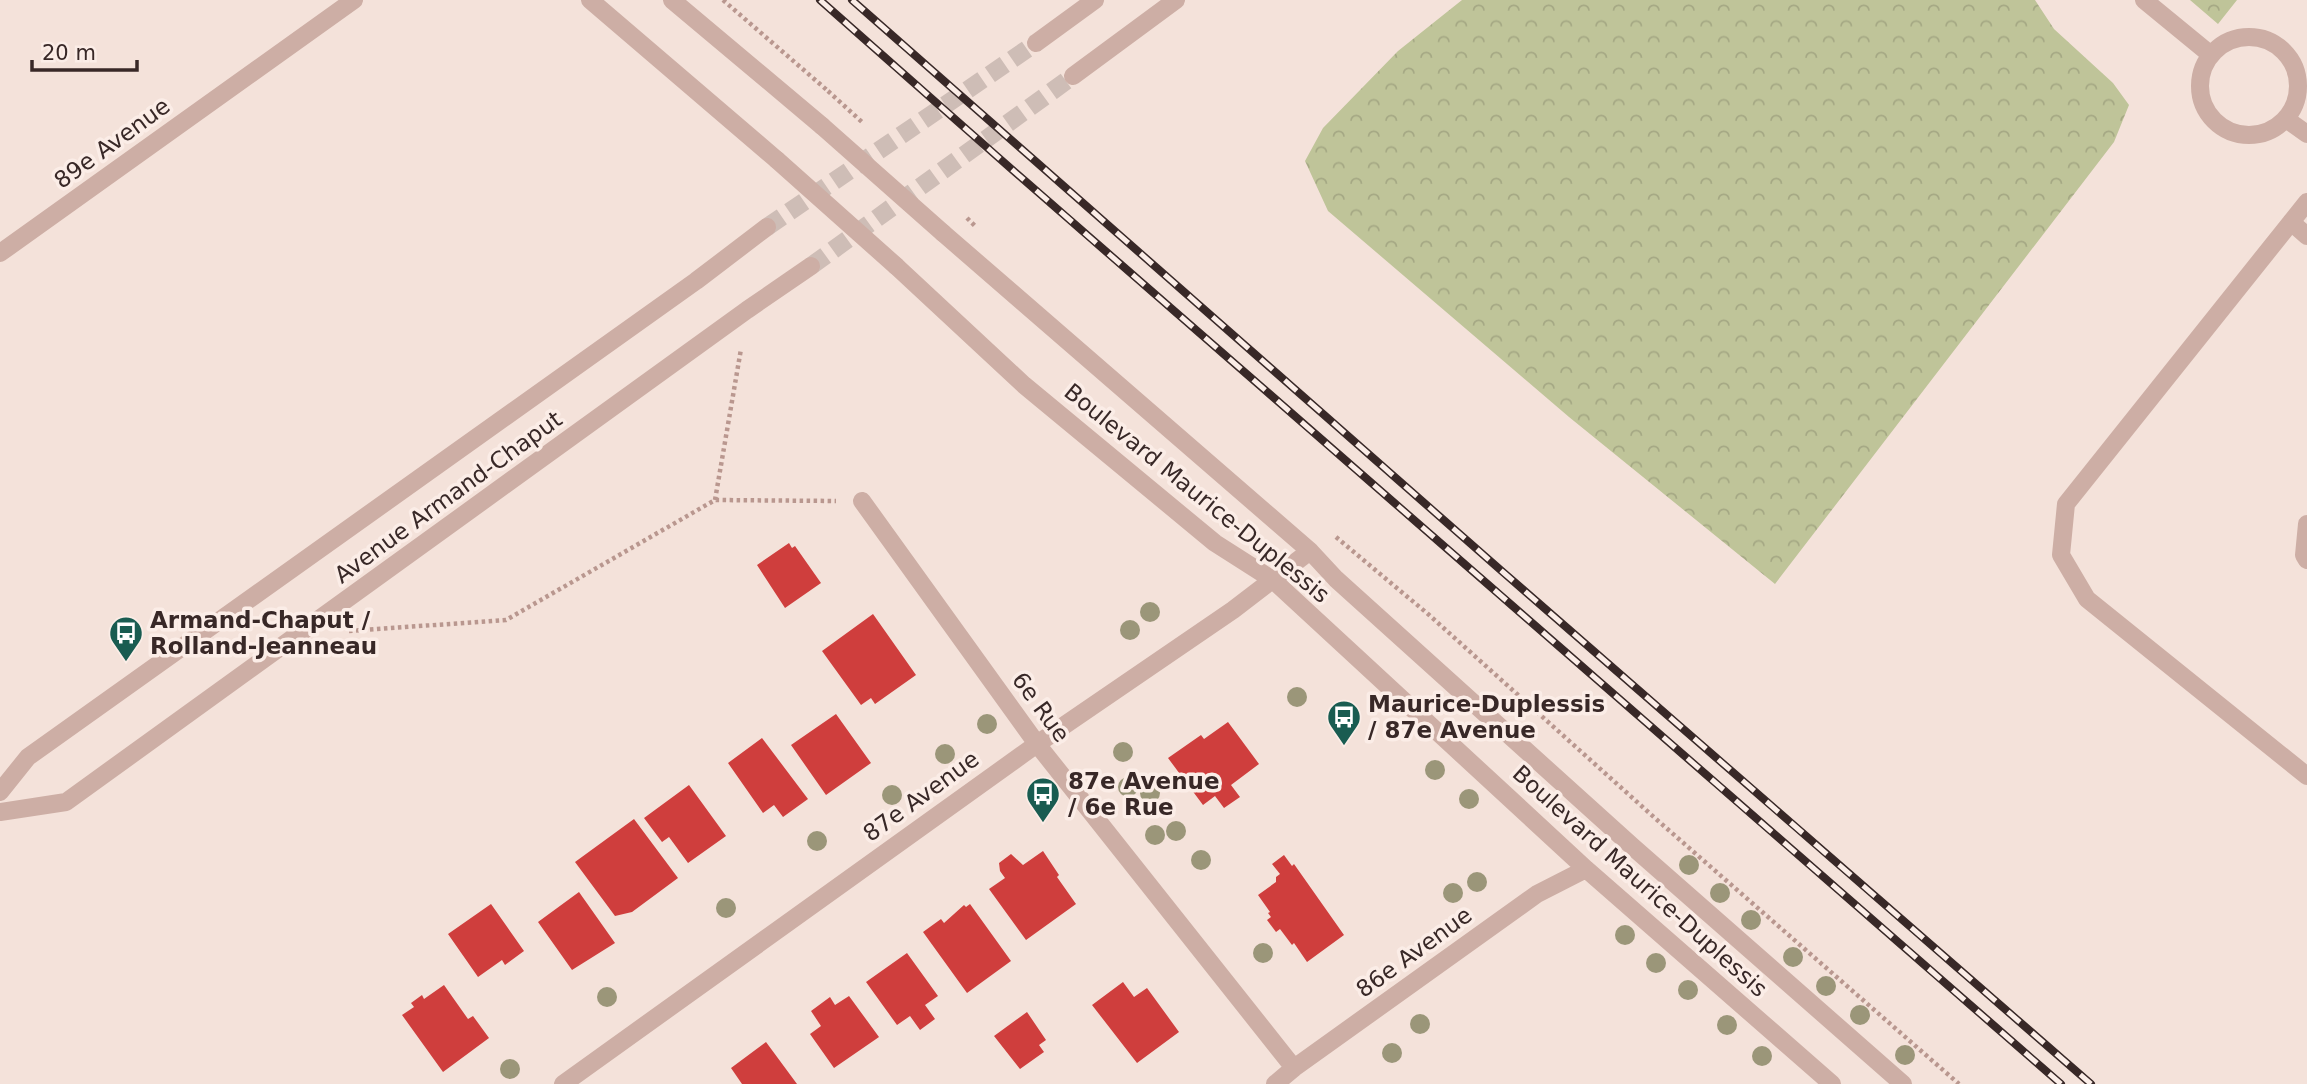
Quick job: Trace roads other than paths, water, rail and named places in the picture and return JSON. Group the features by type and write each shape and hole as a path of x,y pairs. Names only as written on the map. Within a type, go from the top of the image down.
{"street":[{"name":"89e Avenue","path":"0,253 354,0"},
{"name":"Boulevard Maurice-Duplessis","path":"590,0 777,160 1024,385 1215,543 1273,580 1586,869 1832,1084"},
{"name":"Boulevard Maurice-Duplessis","path":"672,0 822,126 1310,551 1336,579 1633,846 1903,1084"},
{"path":"1036,43 1096,0"},
{"path":"1073,76 1176,0"},
{"path":"2144,0 2211,55"},
{"path":"2236,38 2267,40 2280,48 2293,68 2298,90 2294,106 2286,118 2273,129 2257,135 2240,135 2224,129 2211,118 2202,104 2199,87 2202,70 2211,55 2236,38"},
{"path":"2286,118 2307,134"},
{"path":"2307,202 2066,504 2061,555 2088,599 2307,776"},
{"path":"2291,222 2307,236"},
{"name":"Avenue Armand-Chaput","path":"0,792 28,757 767,228"},
{"name":"Avenue Armand-Chaput","path":"0,812 66,802 811,266"},
{"name":"6e Rue","path":"862,501 1037,744 1294,1069"},
{"path":"2307,524 2304,555 2307,560"},
{"name":"87e Avenue","path":"563,1084 1037,744 1273,580 1310,551"},
{"name":"86e Avenue","path":"1275,1084 1537,894 1586,869"}],"tunnel":[{"path":"767,227 1036,43"},
{"path":"811,266 1073,76"}],"railway":[{"path":"820,0 2061,1084"},
{"path":"852,0 2091,1084"}],"place":[{"name":"Armand-Chaput / Rolland-Jeanneau","path":"126,663"},
{"name":"Maurice-Duplessis / 87e Avenue","path":"1344,747"},
{"name":"87e Avenue / 6e Rue","path":"1043,824"}]}
